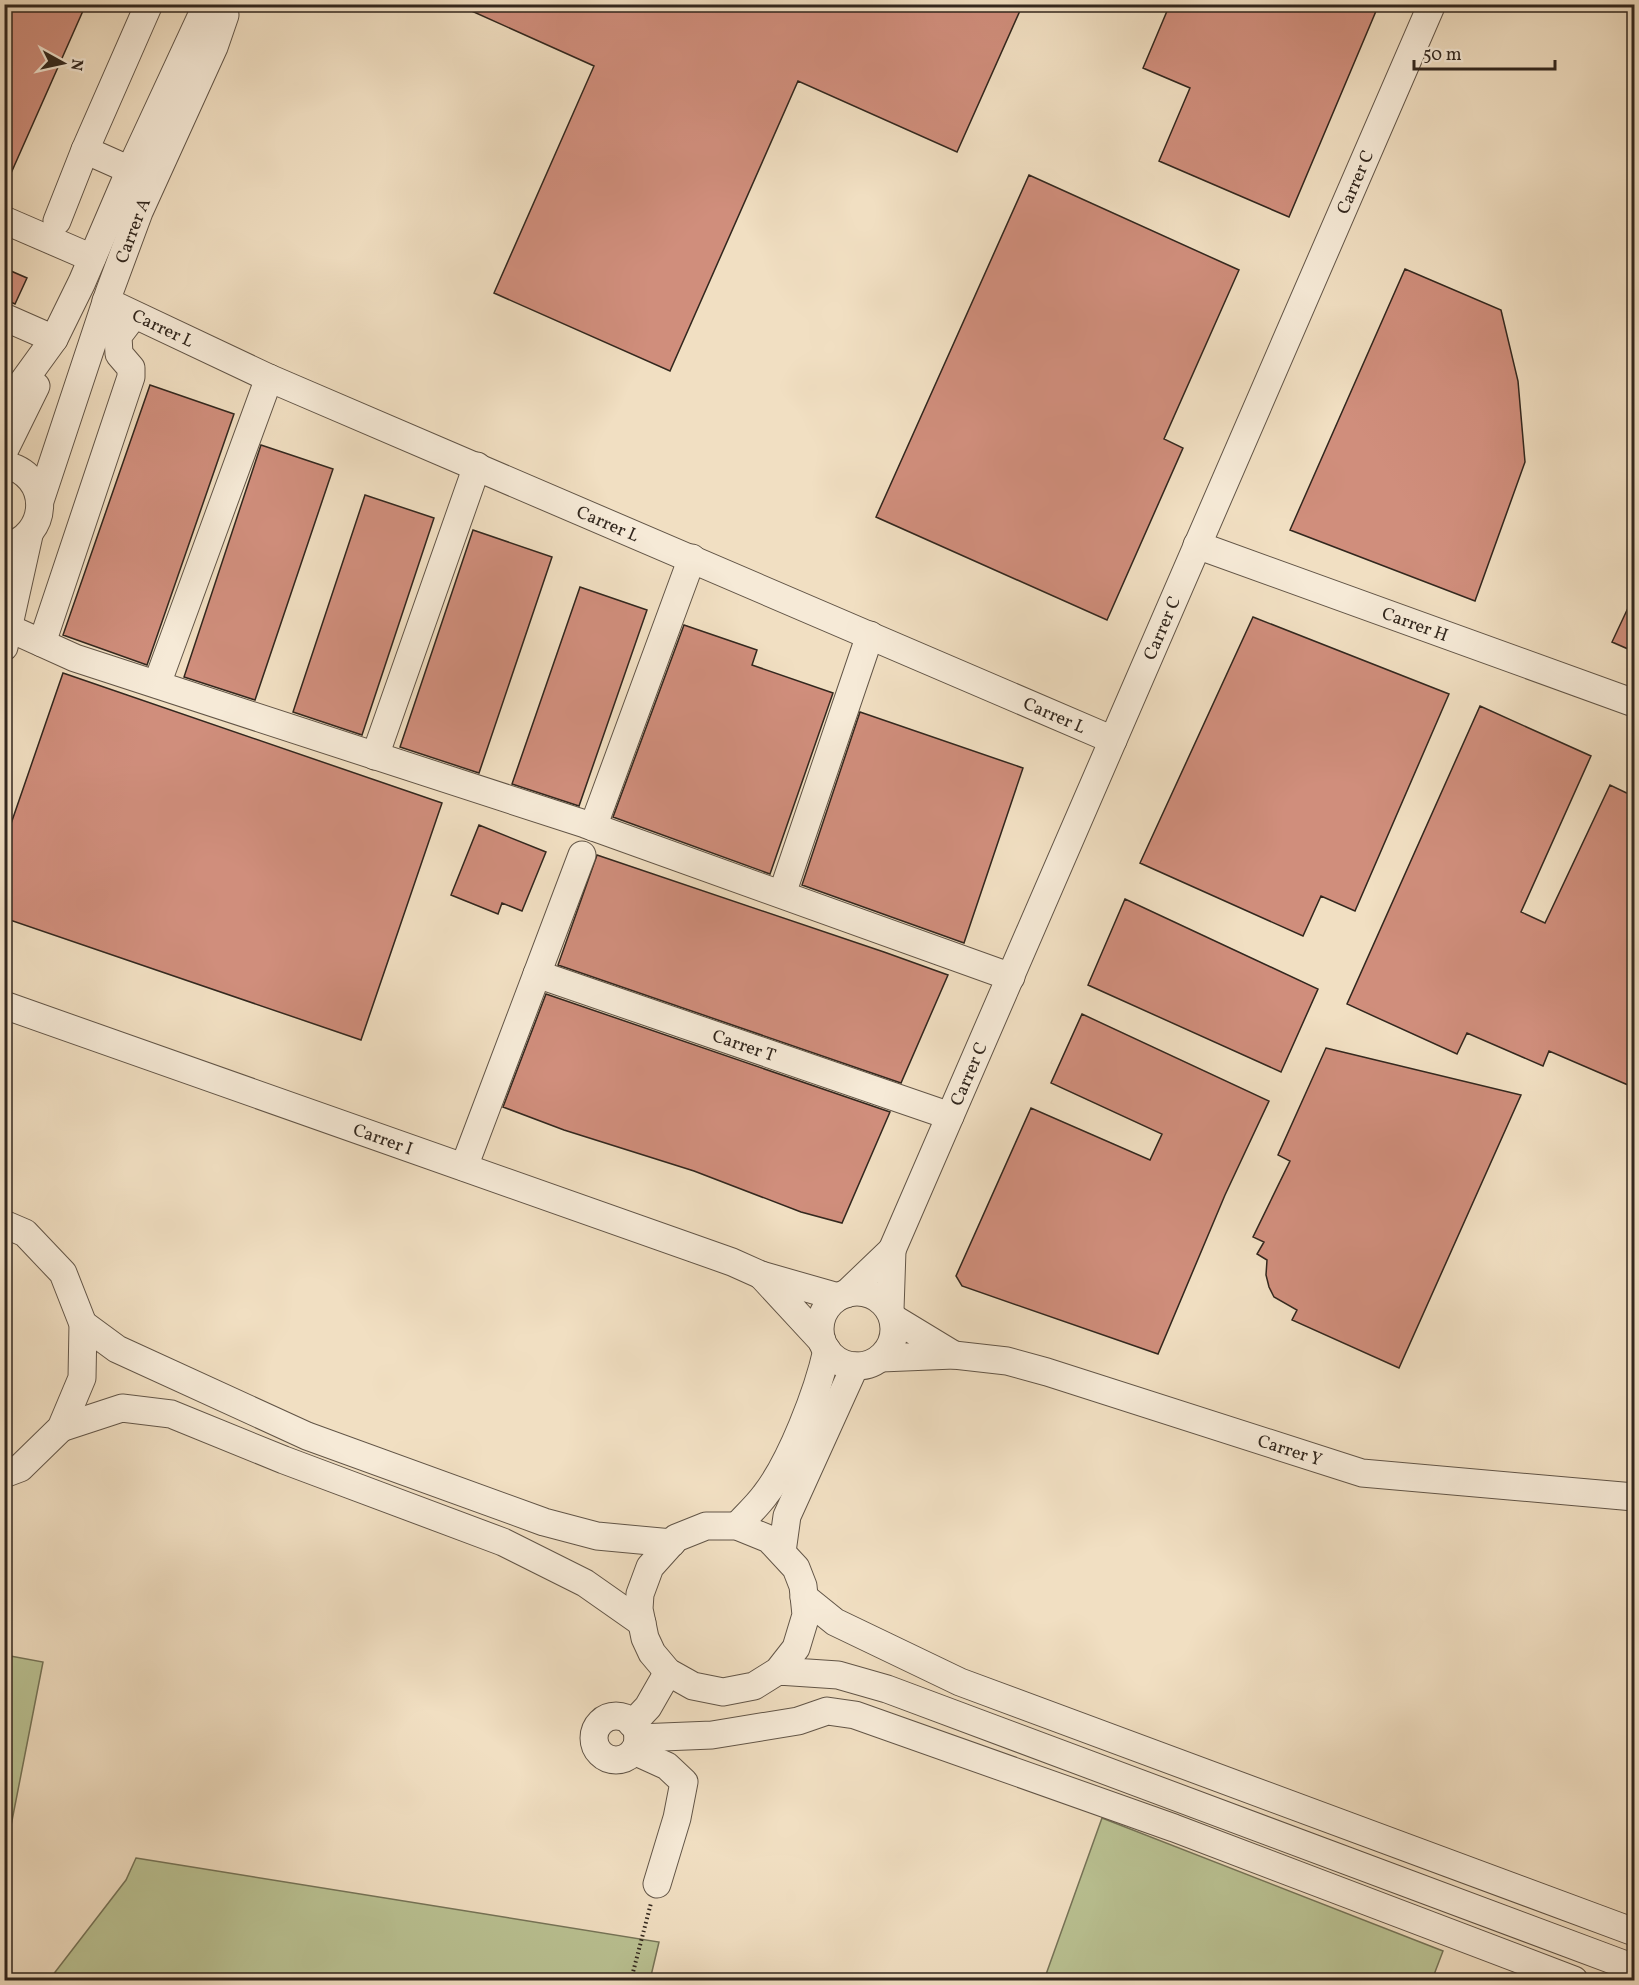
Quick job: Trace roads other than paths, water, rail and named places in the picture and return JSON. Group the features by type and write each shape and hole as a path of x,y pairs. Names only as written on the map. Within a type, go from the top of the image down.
{"street":[{"path":"57,221 85,150 149,4"},
{"name":"Carrer A","path":"87,270 130,170 207,4"},
{"name":"Carrer A","path":"29,535 40,514 40,501 52,462 106,301 139,213 214,47 225,15 224,4"},
{"name":"Carrer C","path":"892,1314 892,1250 1431,4"},
{"path":"85,150 130,170"},
{"path":"4,220 87,270 52,342 39,379 4,451"},
{"name":"Carrer A","path":"52,462 53,427 66,368 97,266 87,270"},
{"name":"Carrer L","path":"106,301 270,378 1113,740"},
{"path":"42,643 131,377 131,368 119,354 118,336 134,315"},
{"path":"4,317 52,342"},
{"path":"4,408 52,342"},
{"path":"157,684 270,378"},
{"path":"4,465 13,467 26,475 36,487 40,501"},
{"path":"375,756 477,466"},
{"path":"4,547 15,545 29,535"},
{"path":"29,535 6,634 42,643 75,658 593,827 1011,977"},
{"name":"Carrer H","path":"1197,545 1635,703"},
{"path":"593,827 692,558"},
{"path":"782,894 870,635"},
{"path":"464,1167 582,855"},
{"name":"Carrer T","path":"537,974 950,1116"},
{"name":"Carrer I","path":"4,1005 732,1262 761,1275 842,1295"},
{"path":"4,1224 26,1233 63,1273 83,1324 82,1378 61,1428 20,1468 4,1474"},
{"name":"Carrer C","path":"842,1295 892,1250"},
{"name":"Carrer I","path":"761,1275 825,1346"},
{"path":"737,1526 766,1495 783,1467 812,1402 825,1346 820,1328 827,1308 842,1295 858,1292 867,1293 879,1299 892,1314 895,1331 889,1349 881,1358 865,1366 842,1363 825,1346"},
{"name":"Carrer Y","path":"892,1314 954,1355"},
{"path":"83,1324 117,1349 308,1436 544,1522 597,1536 672,1543"},
{"name":"Carrer Y","path":"881,1358 954,1355 1007,1361 1362,1473 1635,1497"},
{"path":"782,1552 787,1516 855,1366"},
{"path":"61,1428 122,1408 171,1414 284,1460 503,1542 585,1583 642,1623"},
{"path":"706,1526 737,1526 769,1539 796,1568 803,1586 806,1615 796,1648 778,1671 754,1686 723,1692 693,1686 668,1672 652,1653 645,1638 639,1609 640,1594 650,1567 676,1538 706,1526"},
{"path":"804,1597 835,1622 960,1682 1635,1932"},
{"path":"778,1671 838,1675 887,1689 1635,1968"},
{"path":"635,1738 648,1707 668,1672"},
{"path":"635,1738 712,1735 798,1721 828,1711 855,1714 1174,1828 1574,1980"},
{"path":"635,1738 684,1782 657,1884"}]}
